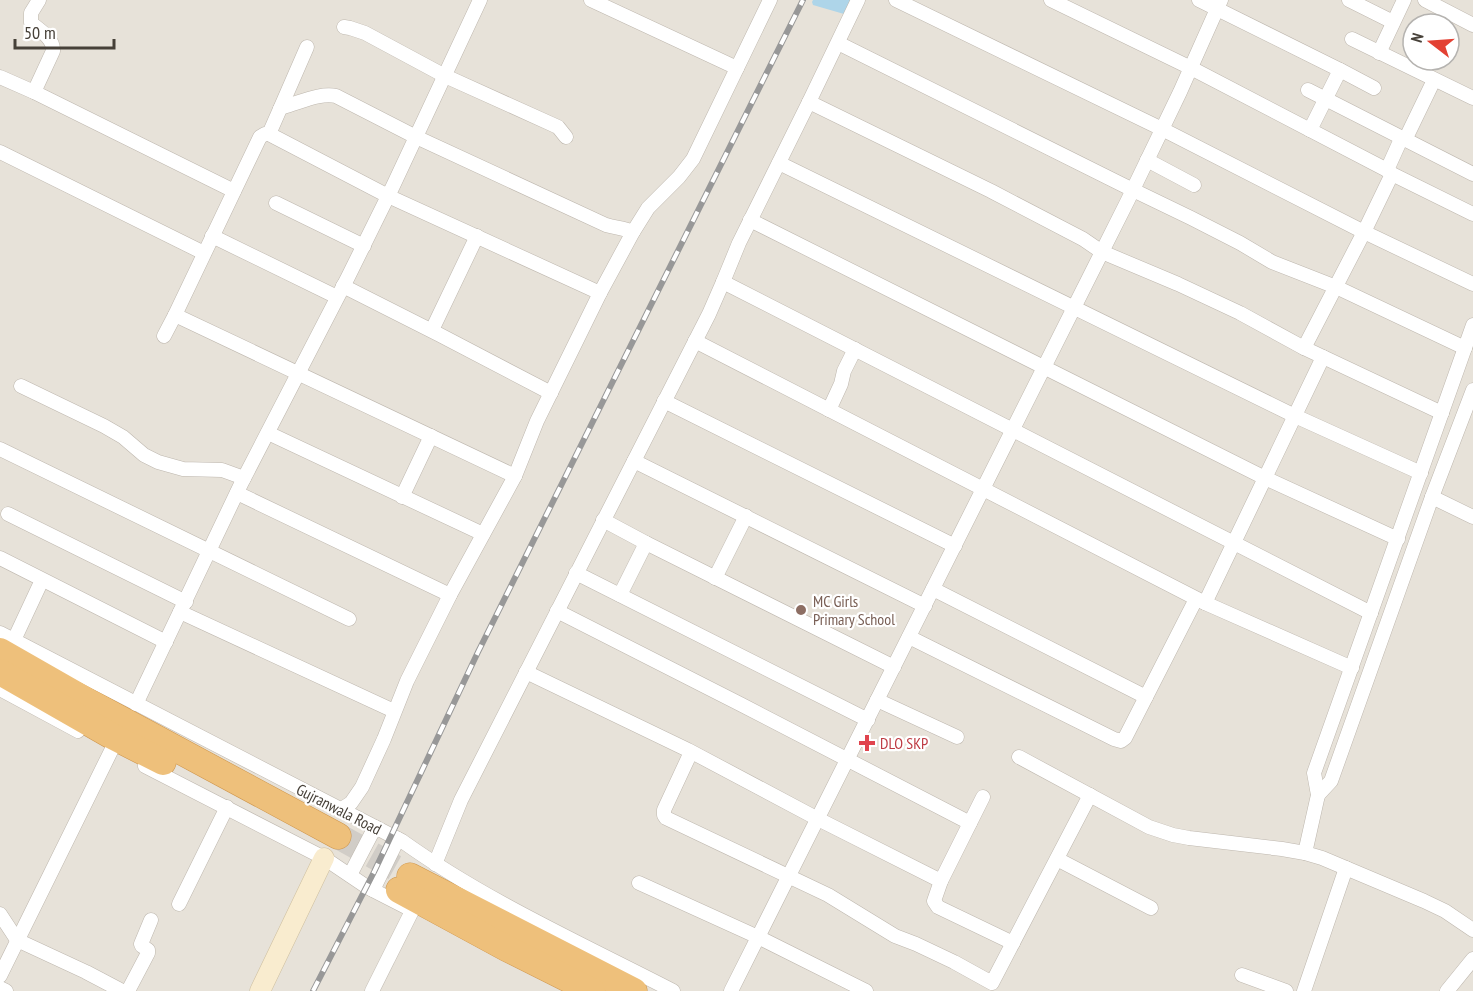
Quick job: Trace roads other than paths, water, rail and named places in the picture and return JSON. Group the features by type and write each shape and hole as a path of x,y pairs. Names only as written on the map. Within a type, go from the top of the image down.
{"highway":[{"name":"Gujranwala Road","path":"7,645 101,709 332,848"},
{"name":"Gujranwala Road","path":"0,672 110,735 332,848"},
{"name":"Gujranwala Road","path":"407,892 506,948 592,991"},
{"name":"Gujranwala Road","path":"407,892 634,991"}],"street":[{"path":"34,92 53,51 50,40 31,22 31,13 39,0"},
{"path":"136,704 244,478 388,196 480,0"},
{"path":"591,0 737,68"},
{"path":"340,810 356,797 384,739 407,681 450,595 515,476 530,436 600,293 648,208 679,177 693,159 770,0"},
{"path":"435,864 460,800 695,341 739,243 858,0"},
{"path":"896,0 1473,284"},
{"path":"1051,0 1191,68 1473,214"},
{"path":"1199,0 1219,4 1374,88"},
{"path":"1349,0 1370,5 1393,22"},
{"path":"1379,52 1404,0"},
{"path":"1425,0 1453,6 1473,25"},
{"path":"731,991 1133,190 1219,4"},
{"path":"344,27 365,33 445,76 558,127 566,137"},
{"path":"1352,39 1473,98"},
{"path":"838,43 1191,218 1272,262 1336,287 1465,348"},
{"path":"269,134 307,46"},
{"path":"1310,130 1340,70"},
{"path":"0,77 234,191"},
{"path":"1304,348 1364,232 1403,140 1434,80"},
{"path":"1308,90 1473,174"},
{"path":"280,109 321,96 331,95 341,98 416,137 606,225 633,232"},
{"path":"809,102 1000,196 1083,239 1102,252 1229,308 1304,348 1442,413"},
{"path":"164,336 260,137 265,134 269,134 388,196 600,293"},
{"path":"0,152 204,253"},
{"path":"1147,160 1194,185"},
{"path":"778,163 1294,416 1421,473"},
{"path":"276,203 363,246"},
{"path":"750,220 1265,478 1398,539"},
{"path":"212,236 432,330 551,393"},
{"path":"432,330 477,236"},
{"path":"723,282 1371,613"},
{"path":"175,315 515,476"},
{"path":"1305,853 1318,795 1314,773 1473,325"},
{"path":"695,341 1200,601 1352,668"},
{"path":"829,410 855,348"},
{"path":"909,637 1118,741 1123,740 1234,543 1323,357"},
{"path":"21,386 114,432 144,456 158,462 183,469 222,470 244,478"},
{"path":"1318,795 1331,781 1432,497 1470,405 1473,390"},
{"path":"664,401 955,546"},
{"path":"268,433 483,534"},
{"path":"402,497 431,436"},
{"path":"0,449 349,619"},
{"path":"634,461 925,606"},
{"path":"237,493 450,595"},
{"path":"1432,497 1473,517"},
{"path":"8,514 183,607 394,711"},
{"path":"715,578 746,516"},
{"path":"603,520 894,668"},
{"path":"620,595 646,543"},
{"path":"0,558 166,642"},
{"path":"576,573 868,720"},
{"path":"7,645 42,580"},
{"path":"933,589 1146,697"},
{"path":"557,611 970,823"},
{"name":"Gujranwala Road","path":"0,633 7,645 136,704 375,827 511,908 673,991"},
{"path":"526,672 691,752 941,881"},
{"name":"Gujranwala Road","path":"0,689 227,807 332,848 350,875 373,890 407,892 573,991"},
{"path":"877,700 957,737"},
{"path":"0,976 112,749"},
{"path":"691,752 665,807 665,817 828,895 895,936 926,948 992,983 1090,795"},
{"path":"1019,758 1149,827 1189,838 1305,853 1322,858 1445,911 1473,930"},
{"path":"983,797 934,898 936,905 1013,942"},
{"path":"179,904 227,807"},
{"path":"350,875 375,827"},
{"path":"373,890 398,839"},
{"path":"260,991 332,848"},
{"path":"1057,859 1151,908"},
{"path":"1304,991 1346,868"},
{"path":"639,883 758,937 866,991"},
{"path":"372,991 407,892"},
{"path":"0,914 17,940"},
{"path":"128,991 148,953 148,950 141,945 151,920"},
{"path":"0,933 122,991"},
{"path":"1447,991 1473,959"},
{"path":"1242,975 1286,991"},
{"path":"0,988 6,991"}],"water":[{"path":"813,0 853,0 844,14 813,5"}],"tunnel":[{"path":"338,836 410,876"}],"railway":[{"path":"313,991 374,872 478,652 803,0"}],"place":[{"name":"MC Girls Primary School","path":"801,610"},
{"name":"DLO SKP","path":"867,743"}]}
